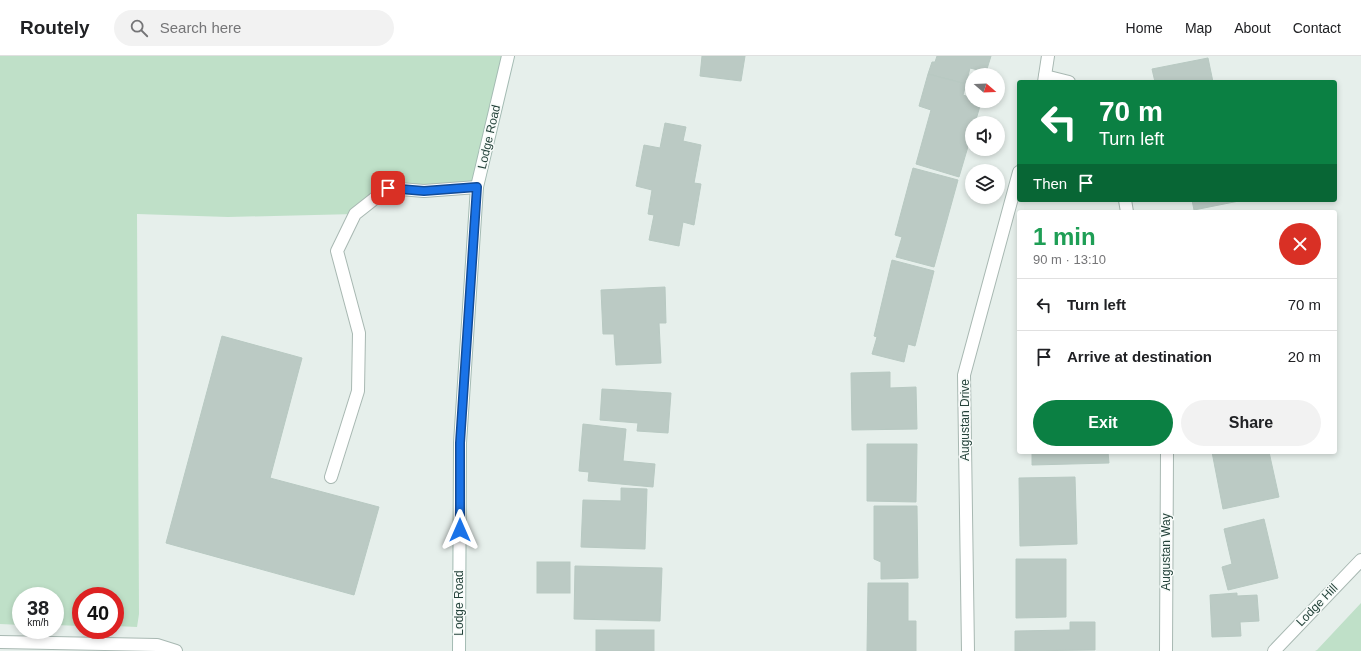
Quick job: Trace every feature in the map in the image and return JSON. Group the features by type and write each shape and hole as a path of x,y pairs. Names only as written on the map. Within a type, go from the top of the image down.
{"street":[{"name":"Lodge Road","path":"459,651 460,443 477,187 508,56"},
{"path":"1044,79 1048,56"},
{"name":"Augustan Drive","path":"968,651 964,375 1017,179"},
{"path":"331,477 358,391 359,333 337,251 355,214 388,188 424,191 477,187"},
{"name":"Augustan Way","path":"1166,651 1167,454"},
{"name":"Lodge Hill","path":"1274,651 1361,560"},
{"path":"0,642 157,645 176,651"}],"green space":[{"path":"0,56 508,56 477,187 388,188 355,214 228,217 137,214 139,614 137,627 124,626 124,587 72,587 72,626 64,625 64,587 12,587 12,625 0,624"},
{"path":"1361,603 1361,651 1315,651 1317,650"}],"building":[{"path":"702,56 745,56 741,81 700,76"},
{"path":"937,56 991,56 987,68 965,68 965,84 928,74 932,62 935,62"},
{"path":"1208,58 1213,80 1155,80 1152,69"},
{"path":"928,74 965,84 963,95 965,96 965,108 979,108 977,116 965,116 965,156 959,177 916,164 931,110 919,106"},
{"path":"665,123 686,127 683,141 701,145 694,183 701,184 694,225 683,222 679,246 649,240 654,215 648,214 652,190 636,186 644,145 660,148"},
{"path":"913,168 958,180 934,267 896,257 902,237 895,235"},
{"path":"1192,202 1234,202 1194,210"},
{"path":"892,260 934,271 915,346 908,344 904,362 872,354 877,337 874,336"},
{"path":"665,287 666,323 659,323 661,363 616,365 614,334 603,334 601,290"},
{"path":"222,336 302,358 270,478 379,507 354,595 166,543"},
{"path":"890,372 890,388 916,387 917,429 852,430 851,373"},
{"path":"602,389 671,393 668,433 637,431 638,423 600,420"},
{"path":"583,424 626,429 623,461 655,464 653,487 588,481 589,472 579,471"},
{"path":"867,444 917,444 916,502 867,501"},
{"path":"1032,454 1108,454 1109,463 1032,465"},
{"path":"1212,454 1269,454 1279,497 1223,509"},
{"path":"1075,477 1077,544 1020,546 1019,478"},
{"path":"621,488 647,489 645,549 581,547 583,500 621,501"},
{"path":"874,506 917,506 918,578 881,579 881,562 874,559"},
{"path":"1264,519 1278,578 1228,590 1222,567 1232,564 1224,529"},
{"path":"1016,559 1066,559 1066,617 1016,618"},
{"path":"537,562 570,562 570,593 537,593"},
{"path":"575,566 662,568 660,621 574,619"},
{"path":"868,583 908,583 908,621 916,621 916,651 867,651"},
{"path":"1237,593 1237,596 1257,595 1259,621 1240,622 1241,636 1212,637 1210,595"},
{"path":"1070,622 1095,622 1095,650 1015,651 1015,631 1070,630"},
{"path":"596,630 654,630 654,651 596,651"}],"route":[{"path":"388,188 424,191 477,187 460,443 460,530"}]}
